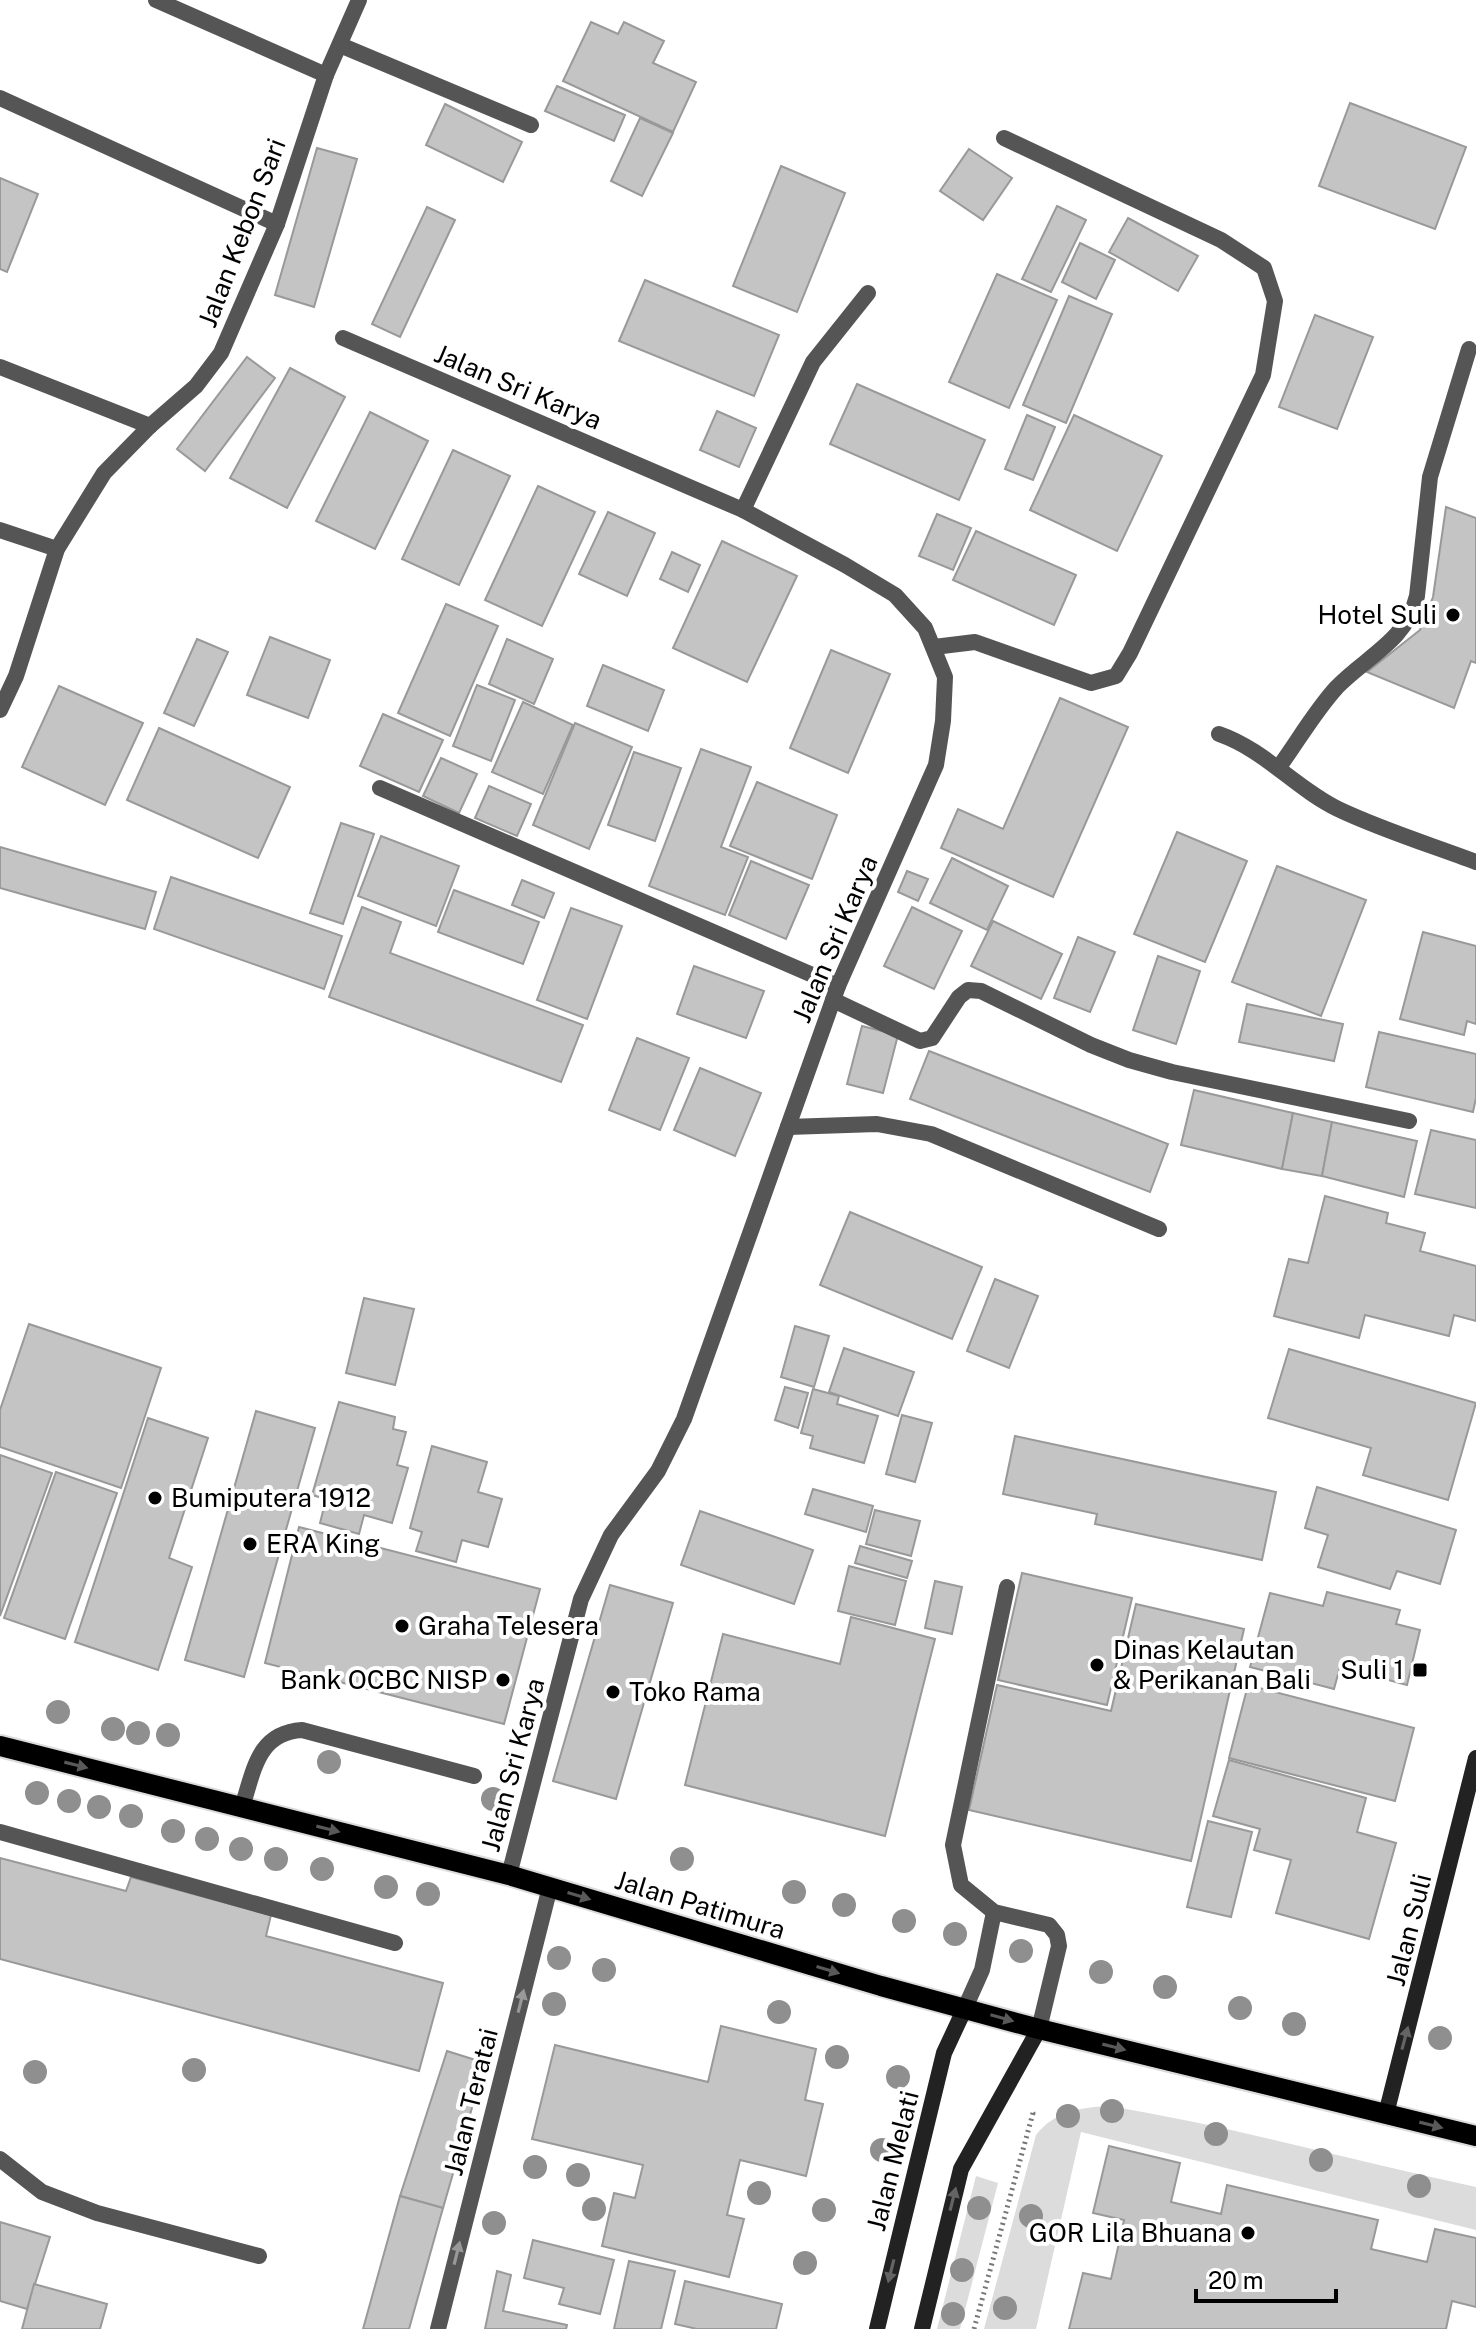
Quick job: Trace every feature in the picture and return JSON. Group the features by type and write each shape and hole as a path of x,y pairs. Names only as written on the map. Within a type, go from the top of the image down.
{"main road":[{"name":"Jalan Patimura","path":"0,1746 509,1875 881,1986 1039,2029 1476,2136"}],"street":[{"path":"156,0 326,75"},
{"name":"Jalan Kebon Sari","path":"0,710 16,676 57,549 104,473 150,426 196,386 221,353 277,224 326,75 359,0"},
{"path":"340,45 531,125"},
{"path":"0,98 277,224"},
{"path":"934,647 975,642 1091,683 1116,676 1130,653 1263,375 1275,301 1264,268 1221,240 1004,138"},
{"path":"743,510 813,362 868,293"},
{"name":"Jalan Sri Karya","path":"343,338 743,510 845,565 895,595 925,628 945,677 943,721 936,765 835,993 684,1419 658,1471 611,1535 581,1599 509,1875"},
{"path":"1279,767 1336,689 1400,634 1413,613 1430,477 1469,349"},
{"path":"0,367 150,426"},
{"path":"0,530 57,549"},
{"path":"1219,734 1260,753 1304,788 1337,808 1476,862"},
{"path":"380,788 835,993 920,1041 932,1038 959,997 968,990 981,991 1091,1045 1129,1060 1172,1072 1409,1121"},
{"path":"788,1127 877,1124 931,1134 1159,1229"},
{"path":"922,2329 961,2169 1039,2029 1059,1946 1057,1935 1049,1925 994,1912 961,1885 953,1845 1007,1587"},
{"path":"242,1807 262,1750 284,1732 302,1730 474,1776"},
{"name":"Jalan Suli","path":"1386,2114 1476,1758"},
{"path":"0,1832 395,1943"},
{"name":"Jalan Teratai","path":"438,2329 550,1887"},
{"path":"965,2008 982,1970 994,1912"},
{"name":"Jalan Melati","path":"877,2329 944,2053 965,2008"},
{"path":"0,2159 42,2192 97,2213 259,2256"}],"path":[{"path":"974,2329 1033,2113 1014,2077"}],"shaded area":[{"path":"1108,2106 1201,2123 1476,2187 1476,2230 1081,2132 1036,2329 984,2329 1036,2135 1051,2121 1068,2112"},
{"path":"976,2176 998,2183 960,2329 937,2329"}],"building":[{"path":"591,22 618,34 624,22 664,41 653,63 696,82 673,132 563,81"},
{"path":"557,86 625,115 614,141 545,111"},
{"path":"1350,103 1466,147 1435,229 1319,186"},
{"path":"445,104 522,142 503,182 426,145"},
{"path":"640,118 673,133 642,196 611,181"},
{"path":"317,148 357,159 314,307 275,295"},
{"path":"969,149 1012,178 983,220 940,191"},
{"path":"781,166 845,193 797,312 733,286"},
{"path":"0,178 38,194 7,272 0,269"},
{"path":"1057,206 1086,220 1051,292 1022,279"},
{"path":"427,207 455,220 400,337 372,324"},
{"path":"1128,218 1198,256 1178,291 1109,252"},
{"path":"1080,243 1115,260 1096,299 1062,282"},
{"path":"997,274 1057,300 1009,408 949,382"},
{"path":"645,280 779,335 754,396 619,341"},
{"path":"1069,296 1112,314 1066,423 1023,405"},
{"path":"1315,315 1373,337 1337,429 1279,407"},
{"path":"247,357 275,378 205,471 177,449"},
{"path":"290,368 345,397 287,508 230,478"},
{"path":"857,384 985,440 959,500 830,444"},
{"path":"717,411 756,428 739,467 700,450"},
{"path":"370,412 428,441 375,549 316,521"},
{"path":"1027,415 1055,427 1033,480 1005,469"},
{"path":"1074,415 1162,456 1117,551 1030,510"},
{"path":"453,450 510,476 459,585 402,559"},
{"path":"538,486 595,512 542,626 485,600"},
{"name":"Hotel Suli","path":"1446,507 1476,518 1476,663 1471,661 1454,708 1367,672 1420,630 1433,597"},
{"path":"608,512 655,533 627,596 579,574"},
{"path":"937,514 971,528 953,570 919,556"},
{"path":"976,531 1076,575 1054,625 953,580"},
{"path":"722,541 797,576 747,682 673,648"},
{"path":"672,552 700,565 688,592 660,579"},
{"path":"446,604 498,626 450,736 398,713"},
{"path":"270,637 330,660 308,718 247,695"},
{"path":"197,639 228,652 194,726 164,713"},
{"path":"507,639 553,659 534,704 489,684"},
{"path":"831,650 890,674 848,773 790,748"},
{"path":"603,665 664,690 648,731 587,706"},
{"path":"477,685 515,700 491,761 453,746"},
{"path":"59,686 143,723 105,805 22,767"},
{"path":"1060,698 1128,727 1053,897 941,848 958,809 1003,829"},
{"path":"523,702 573,725 543,794 492,772"},
{"path":"383,714 443,740 419,792 360,766"},
{"path":"575,723 632,747 589,849 533,825"},
{"path":"159,728 290,787 258,858 127,800"},
{"path":"701,749 751,767 721,847 748,857 725,915 649,886"},
{"path":"634,752 681,768 655,841 608,825"},
{"path":"441,758 477,774 459,813 423,796"},
{"path":"757,782 837,815 812,879 730,846"},
{"path":"489,786 531,804 517,836 475,818"},
{"path":"341,823 374,834 343,924 310,913"},
{"path":"1177,832 1247,861 1205,962 1134,934"},
{"path":"381,836 459,866 436,926 358,896"},
{"path":"0,847 156,892 145,929 0,888"},
{"path":"952,858 1008,886 987,930 930,903"},
{"path":"751,861 809,885 786,939 729,915"},
{"path":"1277,866 1366,900 1321,1016 1232,982"},
{"path":"907,871 928,879 918,901 898,892"},
{"path":"171,877 342,936 324,989 154,929"},
{"path":"522,880 554,893 544,918 512,905"},
{"path":"454,890 539,922 523,964 438,932"},
{"path":"362,907 401,922 390,953 583,1025 561,1082 329,997"},
{"path":"912,907 962,931 934,989 884,966"},
{"path":"571,908 622,926 587,1019 537,1000"},
{"path":"993,921 1062,954 1041,999 971,966"},
{"path":"1423,932 1476,946 1476,1024 1467,1021 1464,1035 1400,1019"},
{"path":"1078,937 1115,952 1090,1012 1054,998"},
{"path":"1158,956 1200,971 1176,1044 1133,1030"},
{"path":"694,966 764,991 746,1038 677,1014"},
{"path":"1247,1004 1343,1024 1334,1061 1239,1042"},
{"path":"862,1026 898,1035 883,1093 847,1084"},
{"path":"1379,1032 1476,1054 1473,1112 1366,1087"},
{"path":"637,1038 689,1058 660,1130 609,1110"},
{"path":"929,1051 1168,1144 1150,1192 910,1099"},
{"path":"700,1068 761,1093 735,1156 674,1130"},
{"path":"1194,1090 1293,1113 1282,1169 1181,1145"},
{"path":"1293,1113 1332,1122 1322,1176 1282,1169"},
{"path":"1332,1122 1417,1141 1404,1197 1322,1176"},
{"path":"1431,1130 1476,1140 1476,1208 1415,1194"},
{"path":"1325,1196 1388,1213 1386,1223 1425,1233 1420,1251 1476,1266 1476,1321 1454,1315 1449,1336 1365,1315 1359,1338 1274,1316 1289,1259 1308,1263"},
{"path":"850,1212 982,1267 952,1339 820,1285"},
{"path":"995,1279 1038,1296 1009,1368 967,1351"},
{"path":"364,1298 414,1309 395,1385 346,1373"},
{"path":"29,1324 161,1368 121,1488 0,1447 0,1410"},
{"path":"795,1326 829,1336 814,1387 781,1377"},
{"path":"844,1348 914,1372 898,1416 829,1392"},
{"path":"1289,1349 1476,1403 1448,1500 1363,1475 1371,1448 1268,1418"},
{"path":"785,1387 808,1393 798,1428 775,1420"},
{"path":"813,1389 839,1396 837,1404 878,1416 864,1463 810,1448 813,1436 801,1433"},
{"path":"339,1402 395,1417 393,1429 406,1432 397,1465 408,1468 392,1523 364,1515 359,1534 320,1523 326,1499 312,1495"},
{"name":"ERA King","path":"256,1411 315,1428 244,1677 185,1660"},
{"path":"902,1415 932,1423 915,1482 886,1474"},
{"name":"Bumiputera 1912","path":"148,1418 208,1438 169,1558 192,1567 158,1670 75,1642"},
{"path":"1015,1436 1276,1492 1262,1560 1095,1524 1097,1514 1003,1494"},
{"path":"432,1446 487,1462 478,1492 502,1499 488,1547 462,1540 456,1562 416,1551 422,1532 410,1528"},
{"path":"0,1455 52,1473 0,1616"},
{"path":"56,1472 117,1493 65,1639 4,1618"},
{"path":"1317,1487 1456,1530 1440,1584 1397,1571 1390,1589 1318,1567 1328,1535 1305,1528"},
{"path":"813,1489 873,1506 866,1532 805,1514"},
{"path":"875,1510 920,1521 911,1556 866,1544"},
{"path":"700,1511 813,1550 794,1604 681,1565"},
{"name":"Graha Telesera","path":"299,1527 540,1589 504,1724 265,1663"},
{"path":"860,1546 912,1561 907,1578 855,1563"},
{"path":"849,1566 906,1581 895,1625 838,1611"},
{"path":"1022,1573 1132,1598 1107,1705 998,1680"},
{"path":"935,1581 962,1587 952,1634 925,1628"},
{"name":"Toko Rama","path":"610,1585 673,1603 616,1799 553,1781"},
{"path":"1327,1592 1400,1610 1396,1624 1420,1630 1407,1685 1340,1667 1334,1689 1250,1667 1270,1593 1323,1606"},
{"path":"1136,1604 1244,1629 1191,1861 969,1810 997,1685 1111,1711"},
{"path":"851,1617 935,1639 885,1836 685,1785 723,1634 840,1664"},
{"path":"1248,1685 1414,1728 1395,1801 1229,1758"},
{"path":"1229,1760 1366,1798 1357,1832 1396,1843 1369,1939 1276,1913 1291,1860 1254,1850 1260,1829 1213,1816"},
{"path":"1208,1821 1252,1832 1231,1917 1187,1907"},
{"path":"0,1858 126,1891 131,1877 271,1915 266,1936 443,1983 419,2071 0,1959"},
{"path":"721,2026 816,2049 805,2100 823,2104 806,2176 740,2160 727,2215 744,2219 729,2277 602,2246 614,2193 635,2198 643,2165 532,2139 555,2045 708,2082"},
{"path":"447,2051 485,2063 443,2208 400,2196"},
{"name":"GOR Lila Bhuana","path":"1109,2146 1180,2163 1171,2202 1221,2214 1227,2185 1378,2220 1371,2249 1427,2262 1435,2229 1476,2238 1476,2307 1452,2301 1446,2329 1069,2329 1083,2273 1111,2279 1124,2220 1093,2213"},
{"path":"400,2196 443,2208 409,2329 363,2329"},
{"path":"0,2222 50,2237 27,2309 0,2301"},
{"path":"533,2240 614,2260 600,2314 559,2304 564,2288 524,2278"},
{"path":"629,2261 675,2271 661,2329 614,2329"},
{"path":"497,2271 511,2275 503,2311 567,2325 566,2329 485,2329"},
{"path":"685,2281 782,2304 776,2329 697,2329 675,2324"},
{"path":"34,2284 107,2304 100,2329 22,2329"}],"place":[{"name":"Hotel Suli","path":"1453,615"},
{"name":"Bumiputera 1912","path":"155,1498"},
{"name":"ERA King","path":"250,1544"},
{"name":"Graha Telesera","path":"402,1626"},
{"name":"Dinas Kelautan & Perikanan Bali","path":"1097,1665"},
{"name":"Suli 1","path":"1420,1670"},
{"name":"Bank OCBC NISP","path":"503,1680"},
{"name":"Toko Rama","path":"613,1692"},
{"name":"GOR Lila Bhuana","path":"1248,2233"}]}
